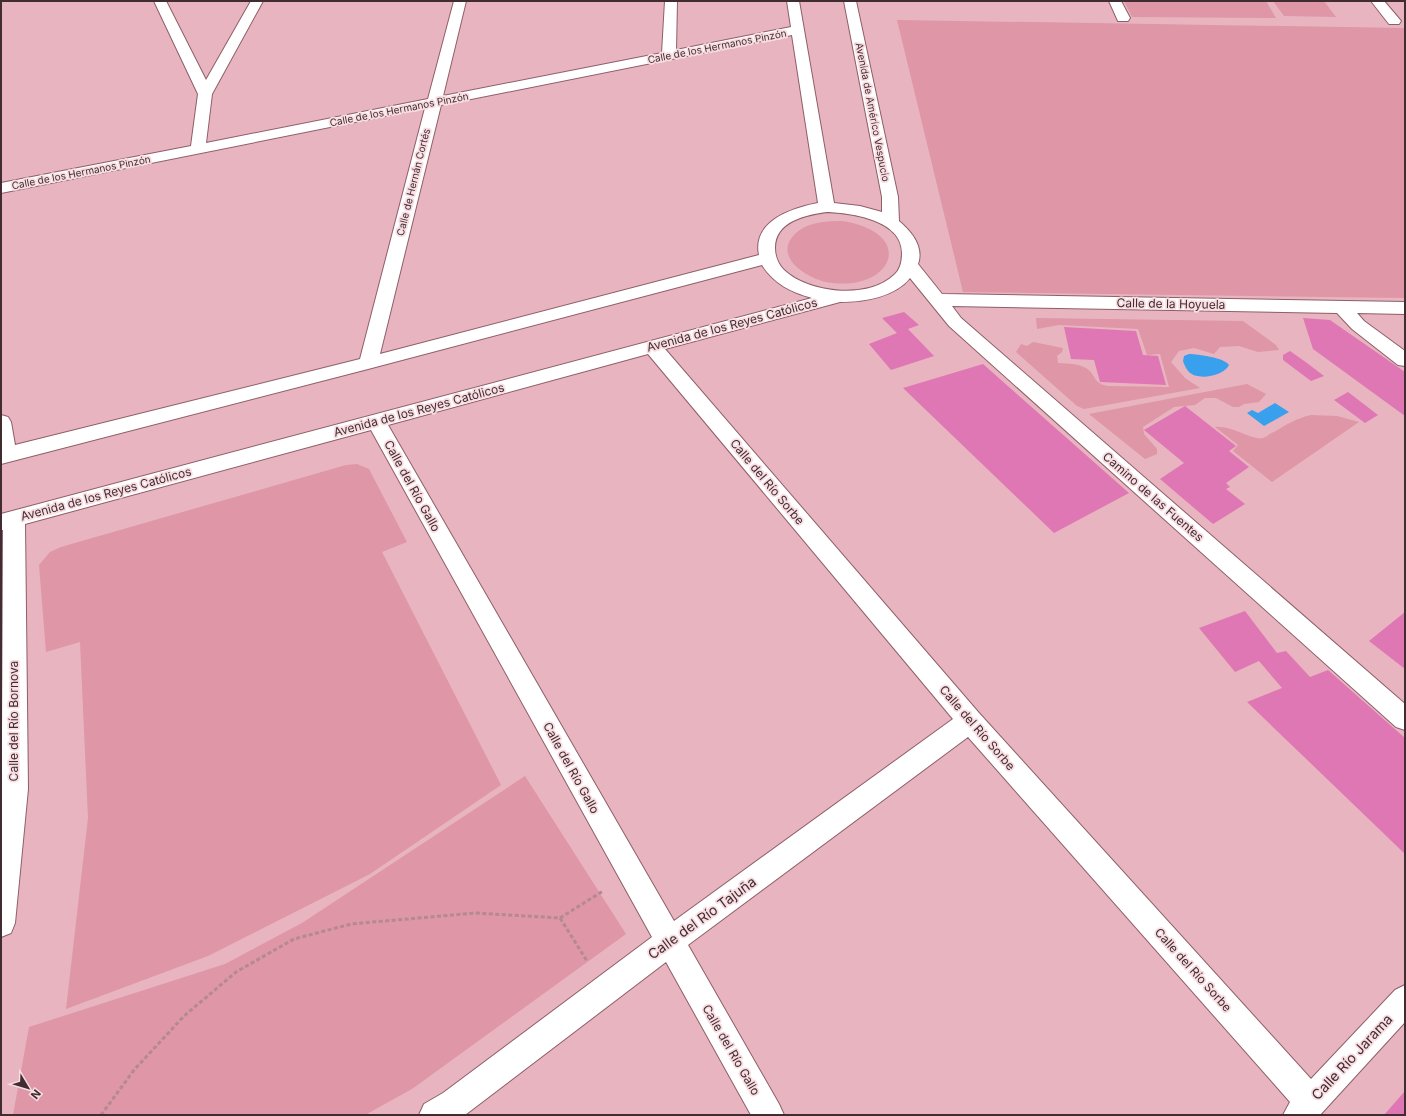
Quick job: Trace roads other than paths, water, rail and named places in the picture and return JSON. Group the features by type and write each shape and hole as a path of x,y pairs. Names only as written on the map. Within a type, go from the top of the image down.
{"street":[{"path":"160,1 205,94"},
{"path":"198,149 205,94 257,1"},
{"name":"Calle de Hernán Cortés","path":"368,363 433,102 460,1"},
{"path":"669,56 671,1"},
{"path":"793,1 827,207"},
{"name":"Avenida de Américo Vespucio","path":"850,1 862,49 890,197 891,223"},
{"path":"1115,1 1123,18"},
{"path":"1377,1 1394,21"},
{"name":"Calle de los Hermanos Pinzón","path":"1,188 798,30"},
{"path":"827,207 850,208 872,214 891,223 905,236 912,251 910,266 900,280 883,290 861,296 836,297 812,293 791,284 775,272 767,258 766,243 772,229 786,218 804,211 827,207"},
{"path":"1,422 4,455 368,363 767,258"},
{"name":"Camino de las Fuentes","path":"910,266 955,322 1405,719"},
{"name":"Avenida de los Reyes Católicos","path":"8,520 836,297"},
{"name":"Calle de la Hoyuela","path":"938,300 1405,308"},
{"path":"1342,307 1358,325 1405,360"},
{"name":"Calle del Río Sorbe","path":"653,347 970,721 1305,1109"},
{"name":"Calle del Río Gallo","path":"376,421 768,1115"},
{"name":"Calle del Río Bornova","path":"1,923 14,789 8,520"},
{"name":"Calle del Río Tajuña","path":"435,1115 454,1104 669,942 970,721"},
{"name":"Calle Río Jarama","path":"1305,1109 1405,1000"}],"water":[{"path":"1189,354 1217,358 1229,365 1222,372 1210,376 1204,377 1193,375 1186,368 1183,361 1184,356"},
{"path":"1275,403 1289,412 1264,426 1247,413 1252,410 1258,413"}]}
